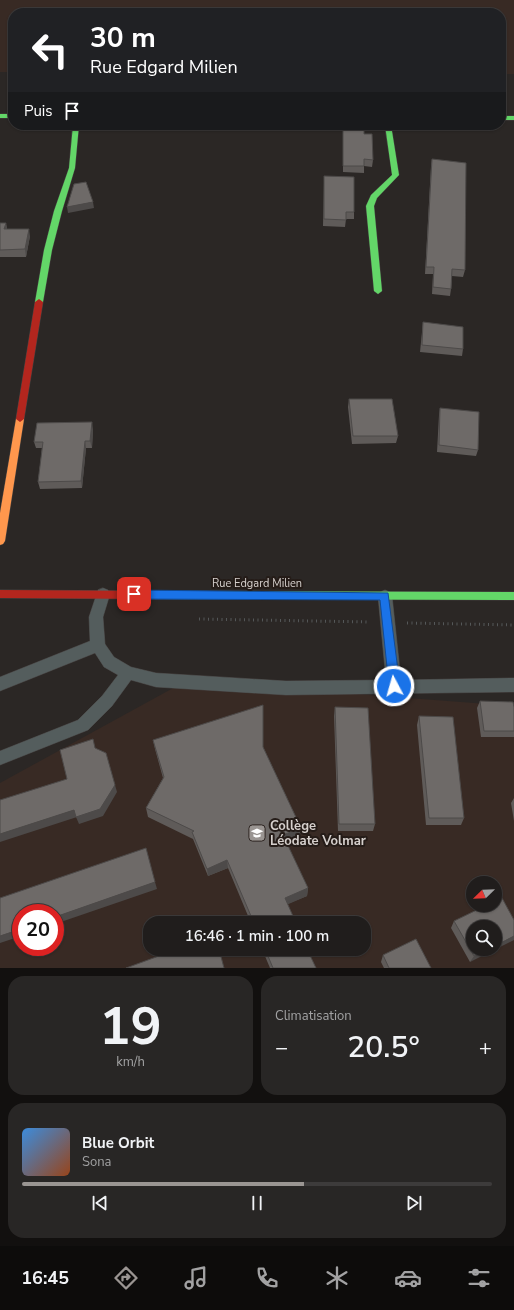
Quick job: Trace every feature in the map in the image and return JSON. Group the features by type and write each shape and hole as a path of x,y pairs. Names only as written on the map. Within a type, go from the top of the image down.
{"street":[{"path":"0,541 48,250 58,211 72,168 76,130"},
{"path":"378,291 370,202 375,194 389,185 396,175 389,130"},
{"name":"Rue Edgard Milien","path":"0,594 514,596"}],"lane":[{"path":"102,594 96,617 98,645 109,662 128,673 156,680 286,688 514,685"},
{"path":"385,596 394,686"},
{"path":"0,684 98,645"},
{"path":"0,758 83,725 107,700 128,673"}],"path":[{"path":"191,619 372,622"},
{"path":"404,623 514,625"}],"shaded area":[{"path":"0,0 514,0 514,74 506,74 506,8 8,8 8,72 0,72"},
{"name":"Collège Léodate Volmar","path":"186,681 514,706 514,968 0,968 0,783"}],"building":[{"path":"343,130 364,130 364,134 372,134 373,160 364,159 364,166 343,166"},
{"path":"432,159 466,163 465,270 452,269 451,289 433,287 434,267 426,267"},
{"path":"324,176 354,177 354,212 346,212 346,220 324,219"},
{"path":"86,182 93,202 67,207 74,184"},
{"path":"0,223 6,223 4,229 29,229 25,249 0,250"},
{"path":"423,322 463,327 463,349 422,345"},
{"path":"349,399 392,399 398,436 353,436"},
{"path":"440,408 479,412 478,450 439,445"},
{"path":"92,422 90,441 85,441 81,481 38,482 43,442 34,442 37,423"},
{"path":"480,701 513,702 514,731 484,731"},
{"path":"263,705 263,747 301,828 283,835 308,888 285,898 293,916 251,916 227,860 207,869 192,832 194,831 146,808 164,777 153,740"},
{"path":"335,707 368,708 375,824 339,824"},
{"path":"419,716 453,717 464,818 429,818"},
{"path":"93,739 95,748 106,753 115,785 100,809 76,817 74,810 0,834 0,800 67,779 60,750"},
{"path":"146,848 155,882 64,914 64,904 12,904 12,932 0,936 0,898"},
{"path":"502,898 514,920 514,936 502,942 502,920 466,920 466,942 454,921 473,912 502,912"},
{"path":"416,939 431,968 389,968 383,955"},
{"path":"159,956 221,956 224,968 126,968"},
{"path":"268,956 310,956 316,968 273,968"}],"traffic: fast":[{"path":"0,116 8,116"},
{"path":"506,118 514,118"},
{"path":"39,302 48,250 58,211 72,168 76,130"},
{"path":"378,291 370,206 374,197 396,175 389,130"},
{"path":"156,595 514,596"}],"traffic: slow":[{"path":"0,541 20,419"}],"traffic: jam":[{"path":"20,419 39,302"},
{"path":"0,594 156,595"}],"place":[{"name":"Collège Léodate Volmar","path":"257,833"}],"route":[{"path":"134,594 385,596 394,686"}]}
